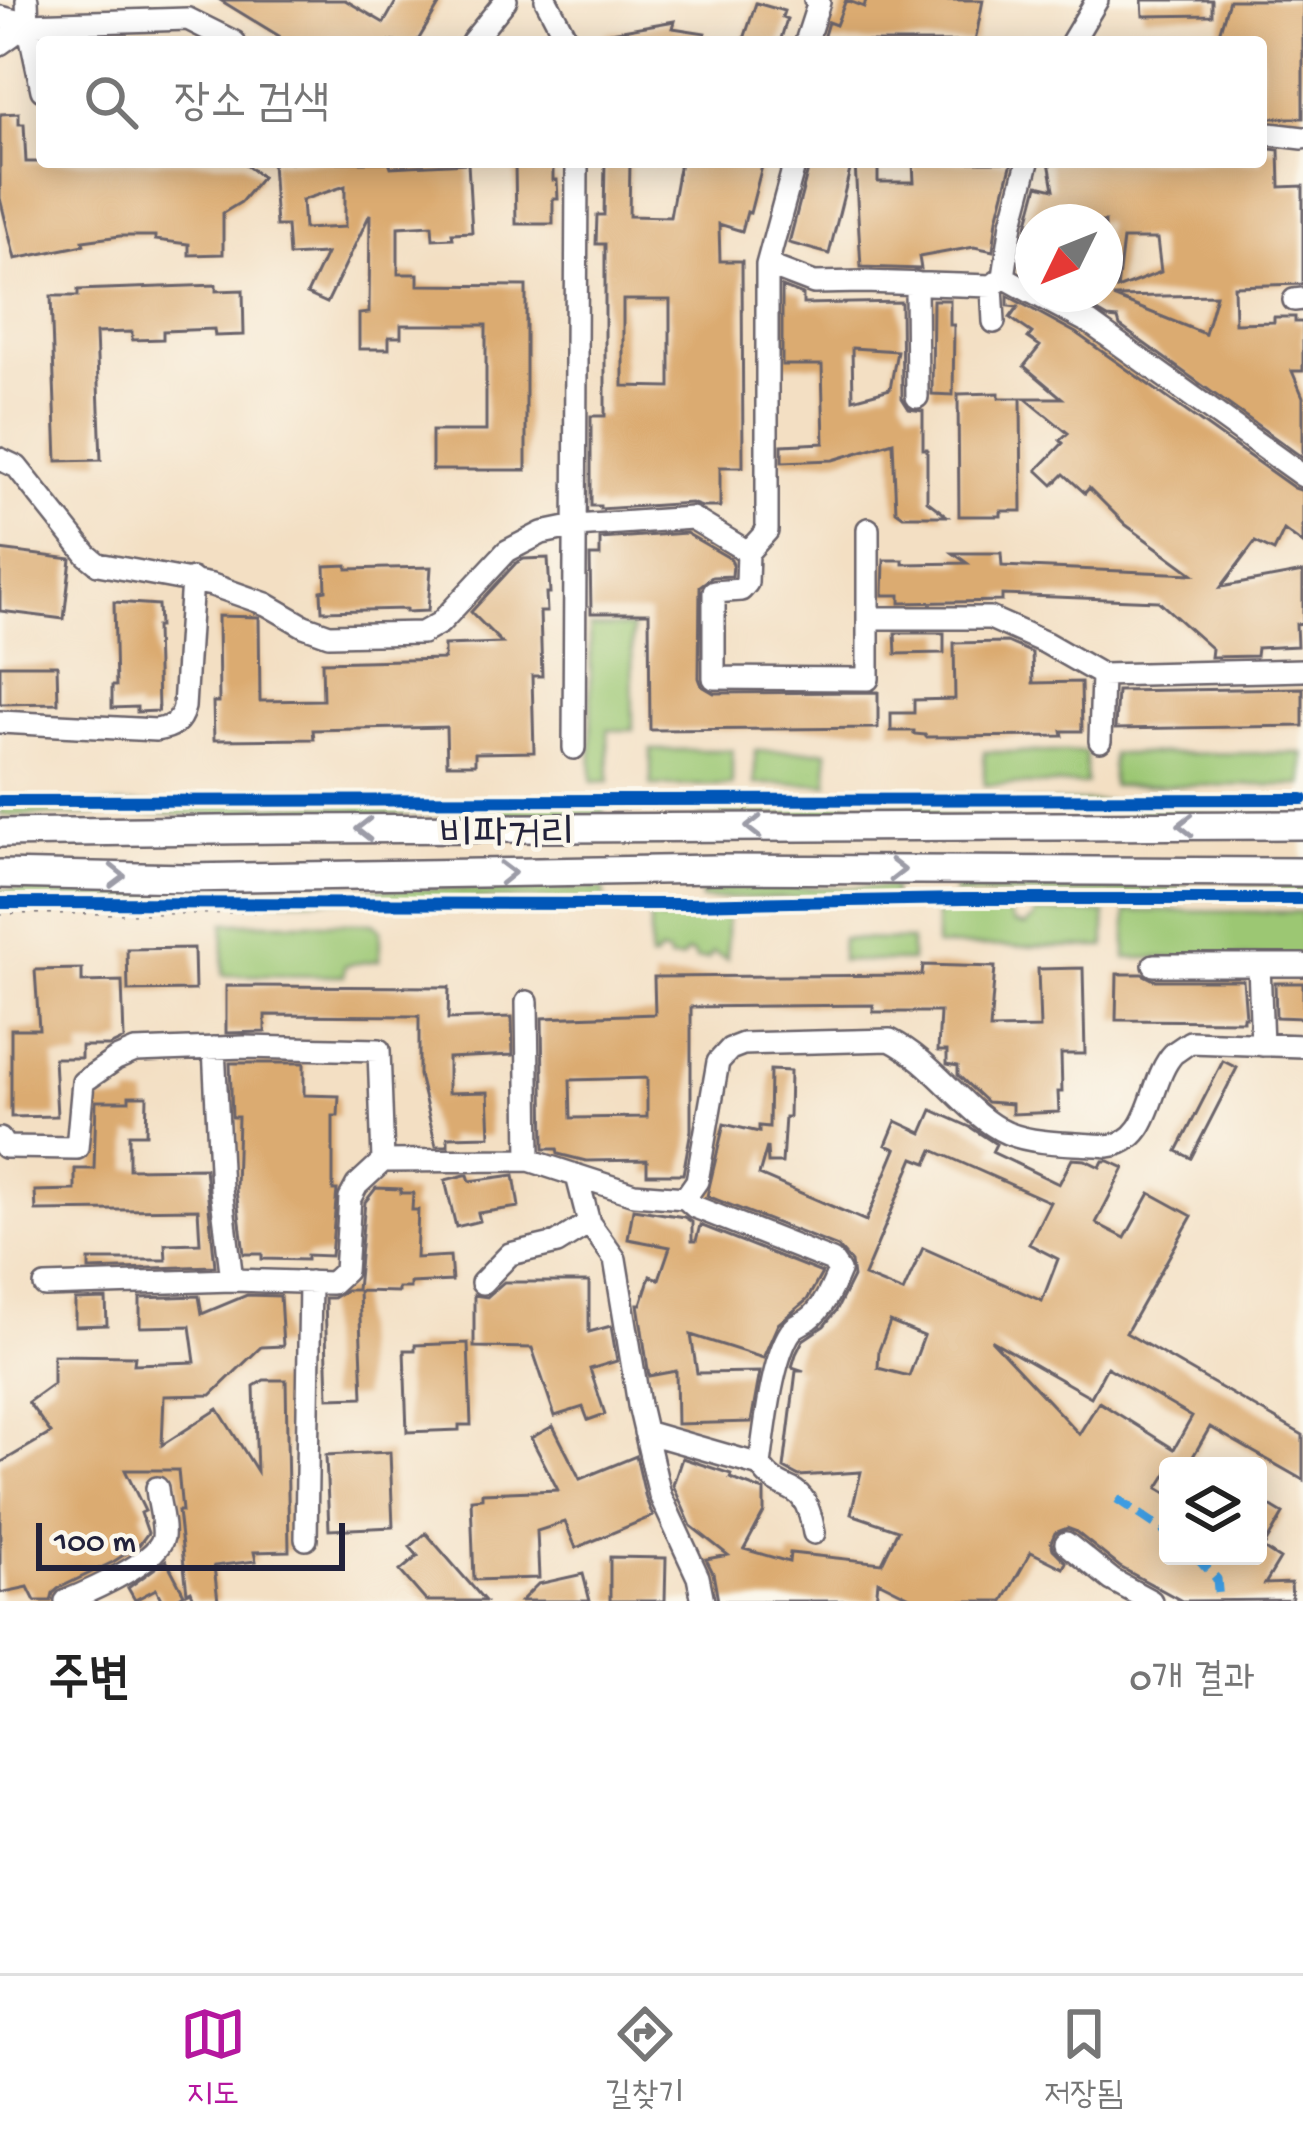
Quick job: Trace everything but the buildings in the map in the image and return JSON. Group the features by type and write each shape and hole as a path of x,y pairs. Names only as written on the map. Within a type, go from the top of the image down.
{"main road":[{"name":"비파거리","path":"0,833 1303,825"},
{"name":"비파거리","path":"0,874 188,878 715,869 1303,872"}],"street":[{"path":"27,0 36,62"},
{"path":"477,36 506,0"},
{"path":"546,0 565,36"},
{"path":"808,36 819,2 815,0"},
{"path":"1076,36 1097,0"},
{"path":"0,17 28,24 188,20 221,36"},
{"path":"0,44 28,24"},
{"path":"1267,134 1303,138"},
{"path":"574,748 578,168"},
{"path":"793,168 767,266 767,531 748,552 747,583 741,590 714,592 713,678 868,680 868,529"},
{"path":"994,322 998,282 1026,168"},
{"path":"767,266 814,283 998,282 1015,287"},
{"path":"916,283 917,397"},
{"path":"1069,312 1303,476"},
{"path":"0,459 17,466 98,564 192,579 266,604 329,635 422,633 440,623 507,551 542,533 576,526 692,518 748,552"},
{"path":"0,722 156,730 178,723 184,707 192,579"},
{"path":"870,618 990,618 1102,675 1303,670"},
{"path":"1100,741 1102,675"},
{"path":"1154,965 1303,965"},
{"path":"1259,965 1262,1045"},
{"path":"527,1002 529,1160"},
{"path":"685,1198 697,1181 718,1062 743,1044 890,1040 910,1050 1004,1132 1108,1146 1120,1144 1141,1125 1175,1052 1190,1042 1303,1046"},
{"path":"214,1048 221,1189 232,1280"},
{"path":"0,1139 5,1147 77,1148 82,1082 136,1051 379,1051 383,1161"},
{"path":"45,1286 232,1280 332,1283 345,1271 350,1198 383,1161 529,1160 634,1194 685,1198 694,1207 832,1261 839,1271 815,1313 790,1330 782,1348 760,1465"},
{"path":"578,1176 589,1223 615,1259 660,1495 698,1577 703,1601"},
{"path":"482,1282 510,1254 557,1243 589,1223"},
{"path":"307,1539 310,1282"},
{"path":"645,1432 760,1465 771,1479 805,1498 814,1533"},
{"path":"66,1601 110,1583 155,1551 163,1539 157,1489"},
{"path":"1066,1543 1112,1580 1151,1601"}],"path":[{"path":"0,798 1303,795"},
{"path":"659,896 686,897 686,906"},
{"path":"0,903 686,906 964,899 1303,903"},
{"path":"0,913 615,905"}],"green space":[{"path":"590,627 632,627 633,730 608,730 609,781 592,782"},
{"path":"651,750 732,750 732,785 651,786"},
{"path":"755,751 827,751 828,784 755,784"},
{"path":"984,752 1086,752 1086,784 984,785"},
{"path":"1303,753 1303,785 1112,786 1112,754"},
{"path":"1303,801 1303,811 700,814 701,804"},
{"path":"604,804 604,814 0,815 0,805"},
{"path":"893,887 893,897 701,899 701,889"},
{"path":"955,888 1303,888 1303,896 955,895"},
{"path":"604,889 605,899 0,900 0,890"},
{"path":"1126,911 1303,912 1303,958 1126,958"},
{"path":"650,913 660,920 669,913 681,913 690,920 696,913 708,913 713,920 727,913 727,959 713,952 708,959 696,959 687,952 681,959 669,959 660,952 650,959"},
{"path":"936,913 1009,913 1014,923 1025,926 1036,913 1105,913 1105,947 936,946"},
{"path":"224,923 373,923 380,929 380,960 345,965 344,976 223,975"},
{"path":"842,939 911,940 911,961 841,961"}],"marked path":[{"path":"1117,1499 1159,1527"},
{"path":"1204,1565 1217,1579 1219,1601"}],"cycle path":[{"path":"0,801 1303,799"},
{"path":"0,903 1303,899"}]}
